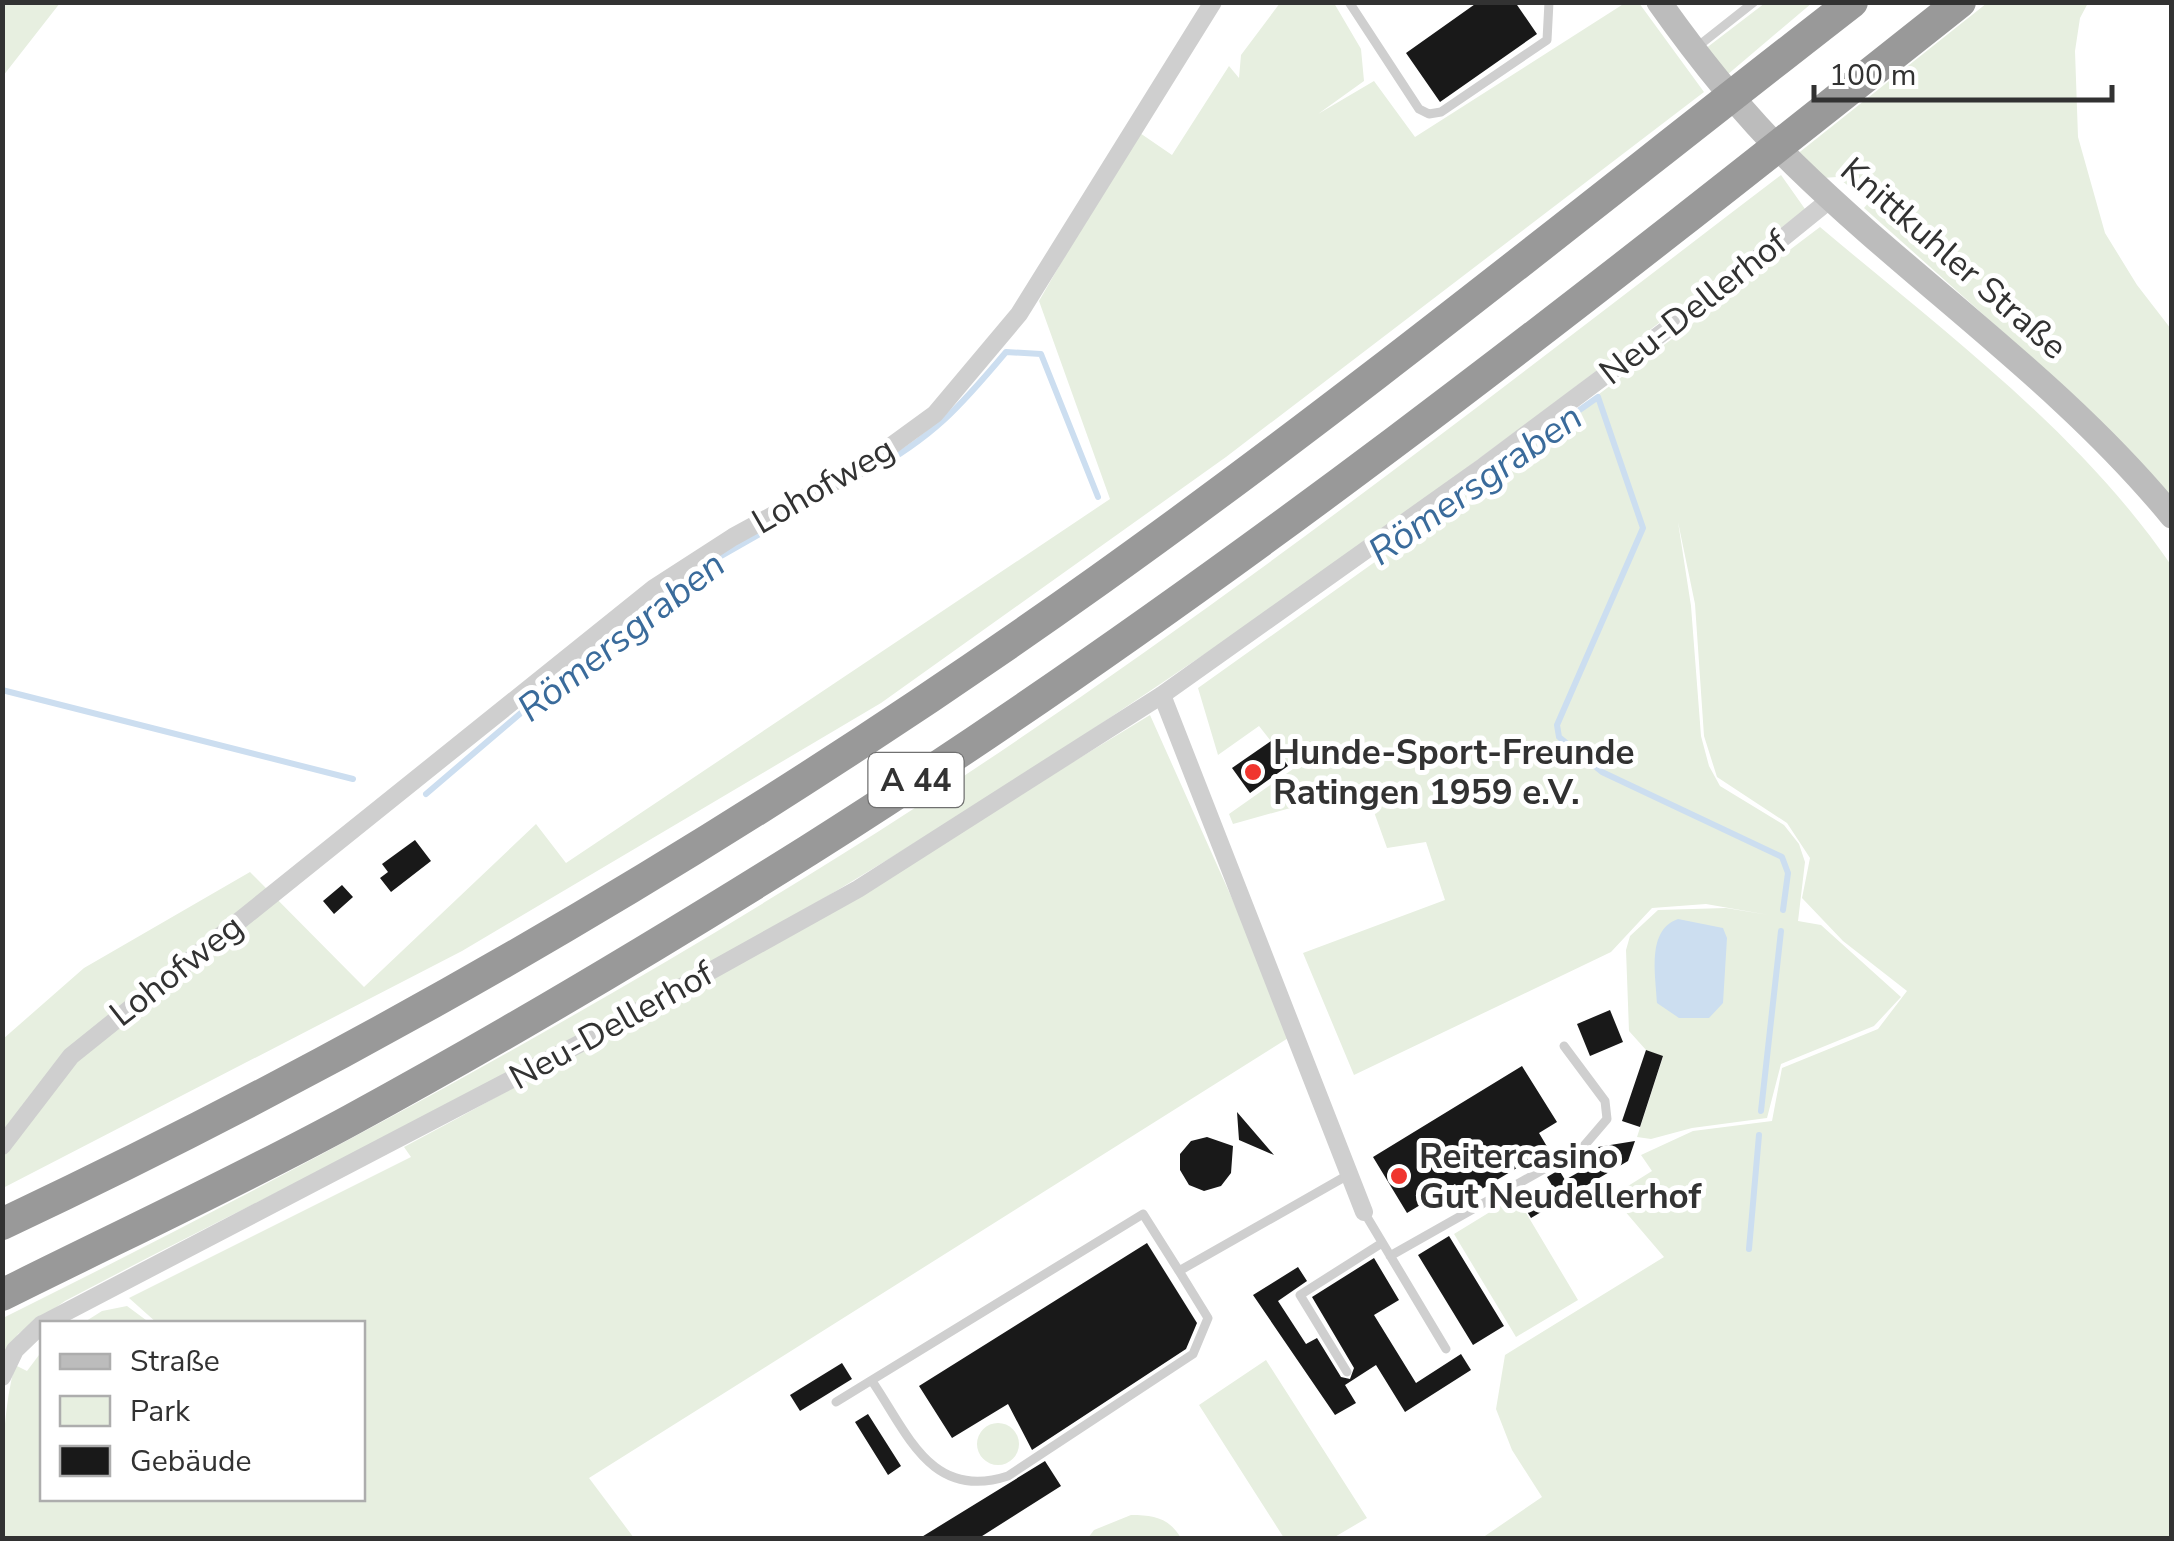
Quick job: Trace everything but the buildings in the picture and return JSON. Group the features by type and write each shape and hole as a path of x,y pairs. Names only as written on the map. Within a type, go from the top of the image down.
{"highway":[{"name":"A 44","path":"2,1224 398,1021 620,893 832,761 1228,487 1852,2"},
{"name":"A 44","path":"2,1296 346,1122 584,987 814,847 987,734 1205,581 1762,159 1960,2"}],"street":[{"name":"Lohofweg","path":"4,1140 71,1056 100,1031 626,610 719,546 879,456 935,414 1019,314 1213,2"},
{"name":"Knittkuhler Straße","path":"1659,2 1692,50 1794,164 2083,420 2172,516"},
{"name":"Neu-Dellerhof","path":"49,1321 581,1043 858,889 1162,695 1500,454 1706,300 1832,198"},
{"path":"1162,695 1336,1132 1364,1212"},
{"name":"Neu-Dellerhof","path":"2,1377 16,1350 40,1327"}],"lane":[{"path":"1349,2 1419,109 1428,114 1442,112 1547,40 1549,2"},
{"path":"1692,50 1754,2"},
{"path":"1390,1256 1583,1146 1600,1129 1607,1119 1604,1101 1564,1046"},
{"path":"1178,1271 1348,1175"},
{"path":"1364,1212 1446,1349"},
{"path":"836,1402 1143,1214 1208,1318 1194,1354 1008,1476 972,1482 930,1468 872,1381"},
{"path":"1347,1372 1300,1295 1382,1244"}],"green space":[{"path":"2,3 60,3 3,76"},
{"path":"1280,3 1334,3 1361,49 1364,81 1318,114 1374,81 1415,137 1625,3 1639,3 1704,92 1226,457 881,703 462,951 3,1188 3,1039 84,968 250,872 364,987 536,824 566,863 1110,499 1039,301 1137,131 1172,155 1229,66 1239,78 1241,55"},
{"path":"1765,3 1812,3 1727,75 1705,49"},
{"path":"1987,3 2088,3 2080,18 2075,51 2078,137 2105,233 2137,285 2171,329 2171,499 2078,399 1864,208 1869,202 1837,177 1822,178 1796,155"},
{"path":"1781,175 1805,209 1369,539 1068,745 758,937 599,1027 65,1301 18,1334 3,1364 3,1318 216,1210 532,1039 739,918 963,777 1319,526"},
{"path":"1820,227 1961,344 2052,427 2135,517 2171,565 2171,1538 1482,1538 1542,1497 1512,1450 1496,1409 1505,1355 1664,1257 1612,1196 1652,1171 1641,1155 1693,1131 1772,1121 1782,1068 1878,1029 1907,991 1843,941 1802,898 1810,858 1787,823 1717,777 1704,736 1695,604 1678,522 1691,606 1701,736 1709,766 1720,786 1784,825 1799,844 1805,862 1798,921 1821,925 1901,997 1874,1026 1781,1064 1767,1118 1692,1128 1651,1139 1637,1137 1663,1057 1646,1050 1629,1031 1626,950 1630,936 1658,910 1726,908 1769,915 1706,904 1652,908 1611,952 1354,1075 1303,953 1445,900 1426,842 1387,848 1365,787 1233,824 1229,814 1293,769 1259,726 1218,755 1198,688 1414,534"},
{"path":"1150,715 1293,1035 589,1478 634,1538 3,1538 3,1451 10,1386 15,1365 27,1371 40,1354 40,1501 365,1501 365,1321 155,1321 129,1298 411,1157 404,1147 593,1043 966,827"},
{"path":"1516,1196 1578,1300 1516,1337 1454,1234"},
{"path":"127,1306 147,1321 86,1321 102,1311"},
{"path":"1266,1360 1367,1518 1333,1538 1284,1538 1199,1405"},
{"path":"998,1423 1013,1429 1019,1444 1013,1459 998,1465 983,1459 977,1444 983,1429"},
{"path":"1131,1515 1160,1519 1181,1538 1088,1538 1094,1530"}],"water":[{"path":"1678,919 1723,928 1727,938 1723,1003 1709,1018 1679,1018 1657,1003 1657,943 1668,925"}],"waterway":[{"name":"Römersgraben","path":"868,473 944,420 1006,352 1041,354 1098,497"},
{"name":"Römersgraben","path":"1416,525 1598,397 1643,528 1557,725 1559,737 1602,772 1782,857 1788,873 1783,910"},
{"name":"Römersgraben","path":"426,794 639,612 716,559 805,508"},
{"name":"Römersgraben","path":"2,690 353,779"},
{"name":"Römersgraben","path":"1761,1111 1781,931"},
{"name":"Römersgraben","path":"1749,1249 1759,1135"}],"place":[{"name":"Hunde-Sport-Freunde Ratingen 1959 e.V.","path":"1253,772"},
{"name":"Reitercasino Gut Neudellerhof","path":"1399,1176"}]}
